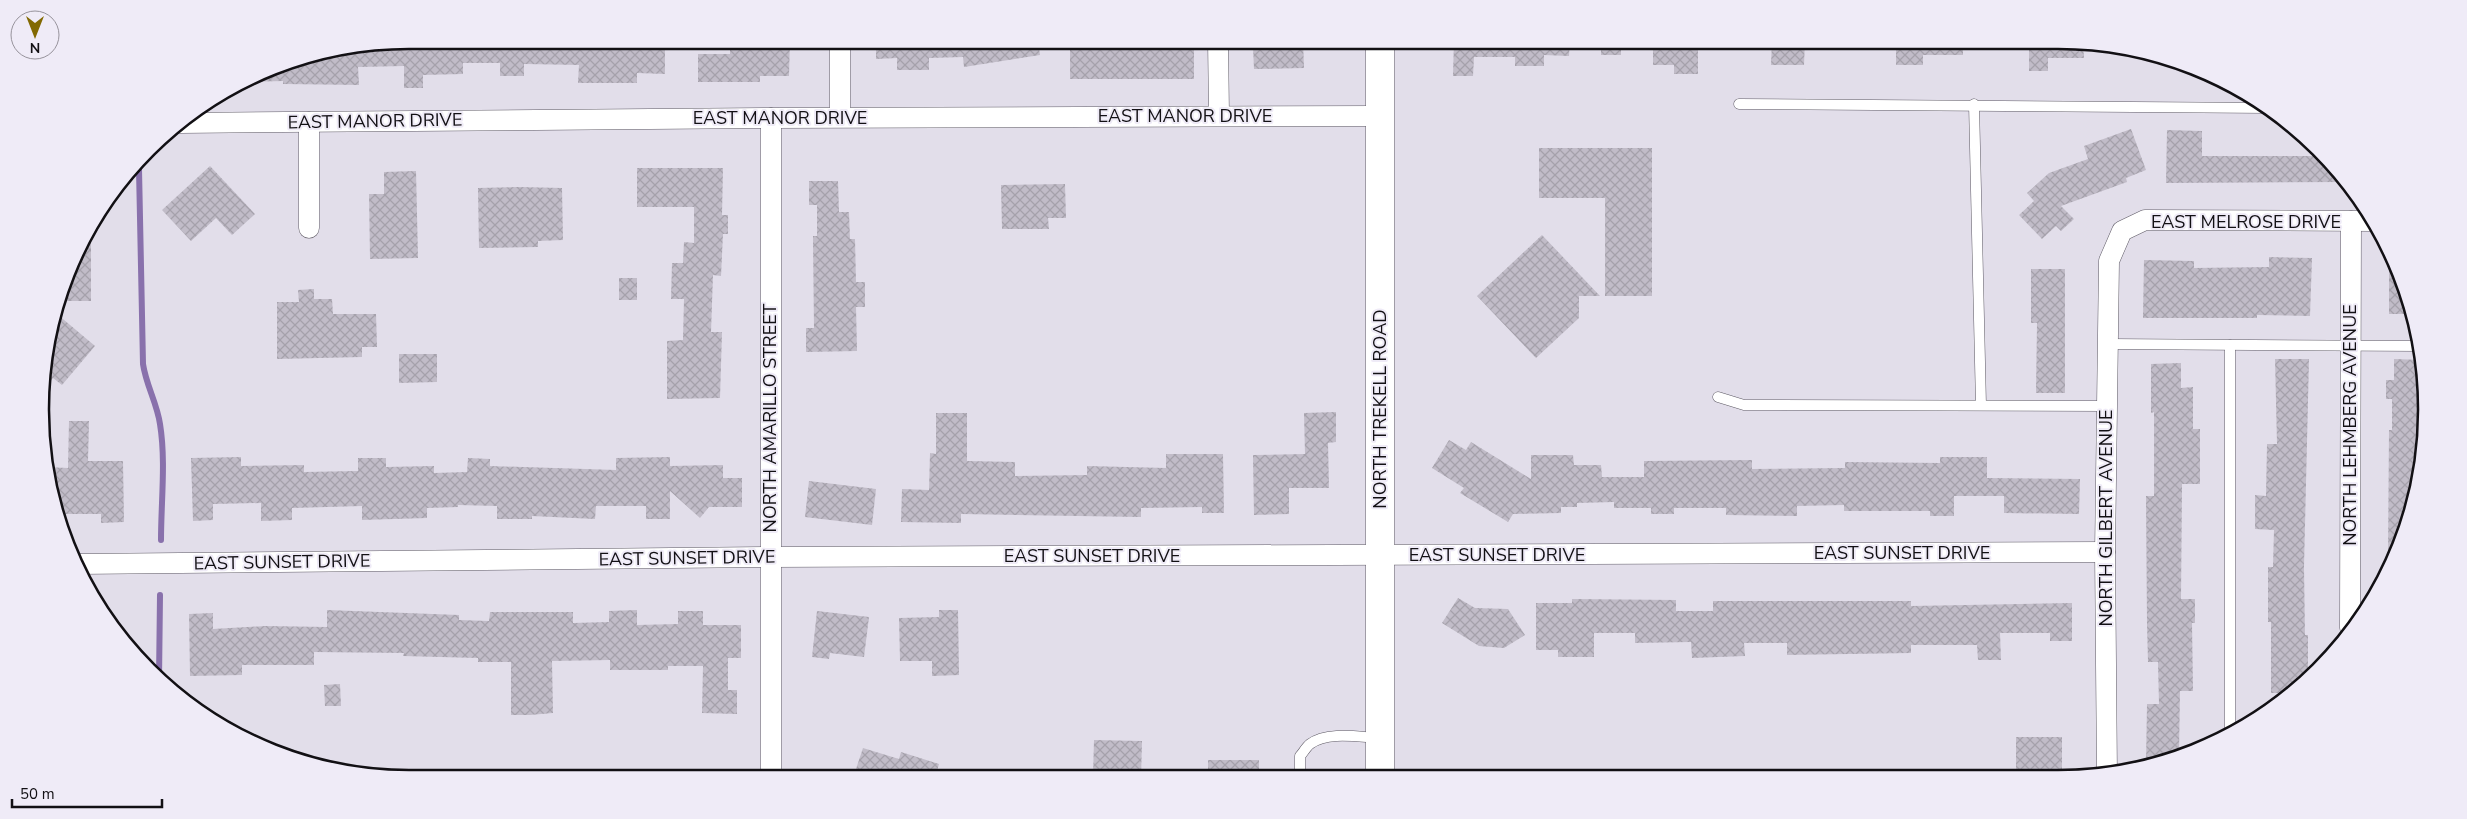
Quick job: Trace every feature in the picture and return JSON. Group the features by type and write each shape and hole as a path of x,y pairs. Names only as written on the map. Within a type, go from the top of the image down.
{"main road":[{"name":"NORTH TREKELL ROAD","path":"1380,49 1380,770"}],"street":[{"path":"840,49 840,117"},
{"path":"1218,49 1219,115"},
{"name":"EAST MANOR DRIVE","path":"190,123 840,117 1380,116"},
{"name":"NORTH AMARILLO STREET","path":"771,118 771,770"},
{"path":"309,122 309,228"},
{"name":"EAST MELROSE DRIVE","path":"2109,261 2122,232 2145,220 2365,222"},
{"name":"NORTH LEHMBERG AVENUE","path":"2350,620 2351,222"},
{"name":"NORTH GILBERT AVENUE","path":"2107,767 2105,552 2109,261"},
{"name":"EAST SUNSET DRIVE","path":"84,564 770,557 2105,552"}],"lane":[{"path":"1738,104 1974,104 2255,108"},
{"path":"1974,104 1981,405"},
{"path":"2108,344 2412,346"},
{"path":"2230,345 2230,726"},
{"path":"1718,397 1744,405 2107,406"},
{"path":"1300,770 1300,756 1310,744 1323,739 1343,736 1380,738"}],"building":[{"path":"665,49 665,74 637,73 637,83 578,83 579,65 524,64 524,76 500,76 500,63 463,63 463,74 423,75 423,88 404,88 404,66 358,67 359,85 283,84 283,81 259,82 316,61 362,52 386,50"},
{"path":"730,49 790,49 789,76 760,76 760,82 698,82 698,54 730,54"},
{"path":"876,49 1039,49 1040,55 964,67 963,57 929,58 929,70 897,70 897,58 876,59"},
{"path":"1070,49 1194,49 1194,79 1070,79"},
{"path":"1253,49 1303,49 1304,68 1254,69"},
{"path":"1454,49 1569,49 1569,56 1544,55 1544,66 1515,66 1515,57 1474,57 1473,76 1453,76"},
{"path":"1601,49 1621,49 1621,55 1601,55"},
{"path":"1653,49 1698,49 1698,74 1674,74 1674,65 1653,65"},
{"path":"1772,49 1805,49 1804,65 1771,65"},
{"path":"1896,49 1963,49 1963,55 1923,55 1923,65 1896,65"},
{"path":"2029,49 2083,50 2084,58 2048,58 2048,71 2029,71"},
{"path":"2131,129 2146,170 2126,178 2127,182 2061,206 2074,219 2061,231 2056,226 2042,239 2019,215 2034,201 2027,193 2049,173 2088,159 2084,146"},
{"path":"2167,130 2202,131 2202,156 2315,156 2337,182 2166,183"},
{"path":"1539,148 1652,148 1652,296 1605,296 1605,198 1539,198"},
{"path":"210,166 255,214 232,235 216,218 191,241 162,210"},
{"path":"637,168 723,168 722,215 728,215 728,234 723,234 721,276 713,275 711,332 722,332 720,398 667,399 667,341 683,340 684,299 671,299 672,263 683,263 684,242 694,243 694,207 637,207"},
{"path":"416,171 418,258 370,259 369,194 384,194 384,172"},
{"path":"809,181 838,181 839,212 849,212 850,239 855,239 856,282 865,282 865,307 856,307 857,351 806,352 806,328 814,328 813,236 817,236 817,205 809,205"},
{"path":"1065,184 1066,218 1048,218 1049,229 1002,229 1001,185"},
{"path":"478,188 562,188 563,240 538,241 538,247 479,248"},
{"path":"1542,235 1600,296 1579,296 1579,318 1536,358 1477,296"},
{"path":"91,240 91,301 66,301 76,271"},
{"path":"2269,257 2312,258 2310,316 2257,315 2257,318 2143,318 2144,260 2194,261 2194,268 2269,267"},
{"path":"2389,267 2405,314 2389,314"},
{"path":"2031,269 2065,269 2065,393 2036,393 2037,323 2031,323"},
{"path":"619,278 637,278 637,300 619,300"},
{"path":"314,289 314,299 332,299 333,314 376,314 377,347 362,347 362,357 277,359 277,302 299,302 298,290"},
{"path":"61,317 95,346 62,385 53,378 50,381"},
{"path":"399,354 437,354 437,382 399,383"},
{"path":"2275,359 2309,359 2304,567 2305,635 2308,635 2308,669 2281,693 2271,693 2271,622 2268,622 2268,567 2273,567 2274,530 2255,529 2255,495 2266,496 2267,444 2277,444"},
{"path":"2394,359 2415,360 2418,410 2415,457 2406,503 2388,554 2389,430 2392,430 2392,399 2386,399 2386,380 2394,380"},
{"path":"2181,363 2181,388 2193,387 2193,429 2200,429 2200,484 2182,484 2181,599 2195,599 2195,623 2192,623 2193,691 2180,691 2179,749 2146,759 2147,704 2159,704 2158,662 2148,662 2147,624 2146,496 2154,496 2154,412 2151,413 2151,364"},
{"path":"1336,412 1336,442 1328,443 1329,488 1289,488 1289,514 1254,515 1253,455 1305,454 1304,413"},
{"path":"936,413 967,413 967,461 1015,462 1015,476 1087,475 1087,466 1166,468 1166,454 1223,454 1224,513 1202,513 1202,507 1141,508 1141,517 961,514 961,523 901,522 902,489 929,490 930,453 936,454"},
{"path":"69,421 89,421 88,461 123,461 124,522 101,523 101,514 64,514 54,467 68,468"},
{"path":"1449,440 1466,450 1471,442 1531,479 1531,455 1573,455 1574,465 1601,465 1602,477 1644,477 1644,461 1752,460 1752,469 1845,468 1845,462 1940,463 1940,457 1987,457 1987,478 2080,479 2079,514 2004,513 2004,496 1954,496 1954,516 1930,516 1930,511 1844,511 1844,505 1797,506 1797,516 1726,515 1726,508 1674,508 1674,514 1651,514 1651,508 1614,508 1614,502 1577,503 1577,507 1561,507 1561,513 1513,514 1508,522 1460,493 1464,488 1432,468"},
{"path":"241,457 241,466 304,465 304,472 358,471 358,458 386,458 386,467 434,466 434,473 467,472 468,458 490,459 490,466 616,470 616,458 670,457 670,466 723,465 723,478 742,478 742,507 709,507 700,518 670,491 670,519 646,519 646,506 596,506 595,519 532,516 532,519 497,519 497,506 458,505 458,507 427,508 427,518 362,520 362,506 292,508 292,520 261,521 261,503 213,504 213,520 193,521 191,458"},
{"path":"809,481 876,489 872,525 805,517"},
{"path":"1458,598 1475,608 1508,609 1525,635 1504,648 1479,646 1442,623"},
{"path":"1572,599 1676,600 1676,611 1713,611 1713,601 1911,601 1911,606 2072,603 2072,641 2050,641 2050,633 2000,633 2001,660 1978,660 1977,645 1911,645 1911,653 1787,655 1787,643 1744,643 1745,656 1692,658 1691,642 1635,643 1635,633 1594,633 1594,657 1558,657 1558,650 1536,650 1536,603 1572,603"},
{"path":"327,610 459,615 459,620 489,621 490,612 573,612 573,623 609,622 609,611 637,610 637,625 678,624 678,611 703,611 703,625 741,625 741,658 728,658 728,690 737,690 737,714 702,713 703,666 668,666 668,670 610,670 610,660 552,661 553,713 530,715 511,715 511,662 478,662 478,658 403,656 404,653 314,652 314,665 242,665 242,675 190,676 189,614 213,613 213,629 265,626 327,627"},
{"path":"939,610 958,610 959,675 932,676 932,661 900,661 899,618 939,617"},
{"path":"817,611 869,617 864,657 830,653 829,659 812,657"},
{"path":"340,684 341,706 325,706 324,685"},
{"path":"2016,737 2062,737 2062,770 2016,770"},
{"path":"1094,740 1142,741 1141,770 1093,770"},
{"path":"863,748 899,759 901,752 939,764 937,770 856,770"},
{"path":"1208,760 1259,760 1259,770 1208,770"}],"waterway":[{"path":"139,171 143,364 146,379 159,416 162,438 161,540"},
{"path":"159,670 160,595"}]}
